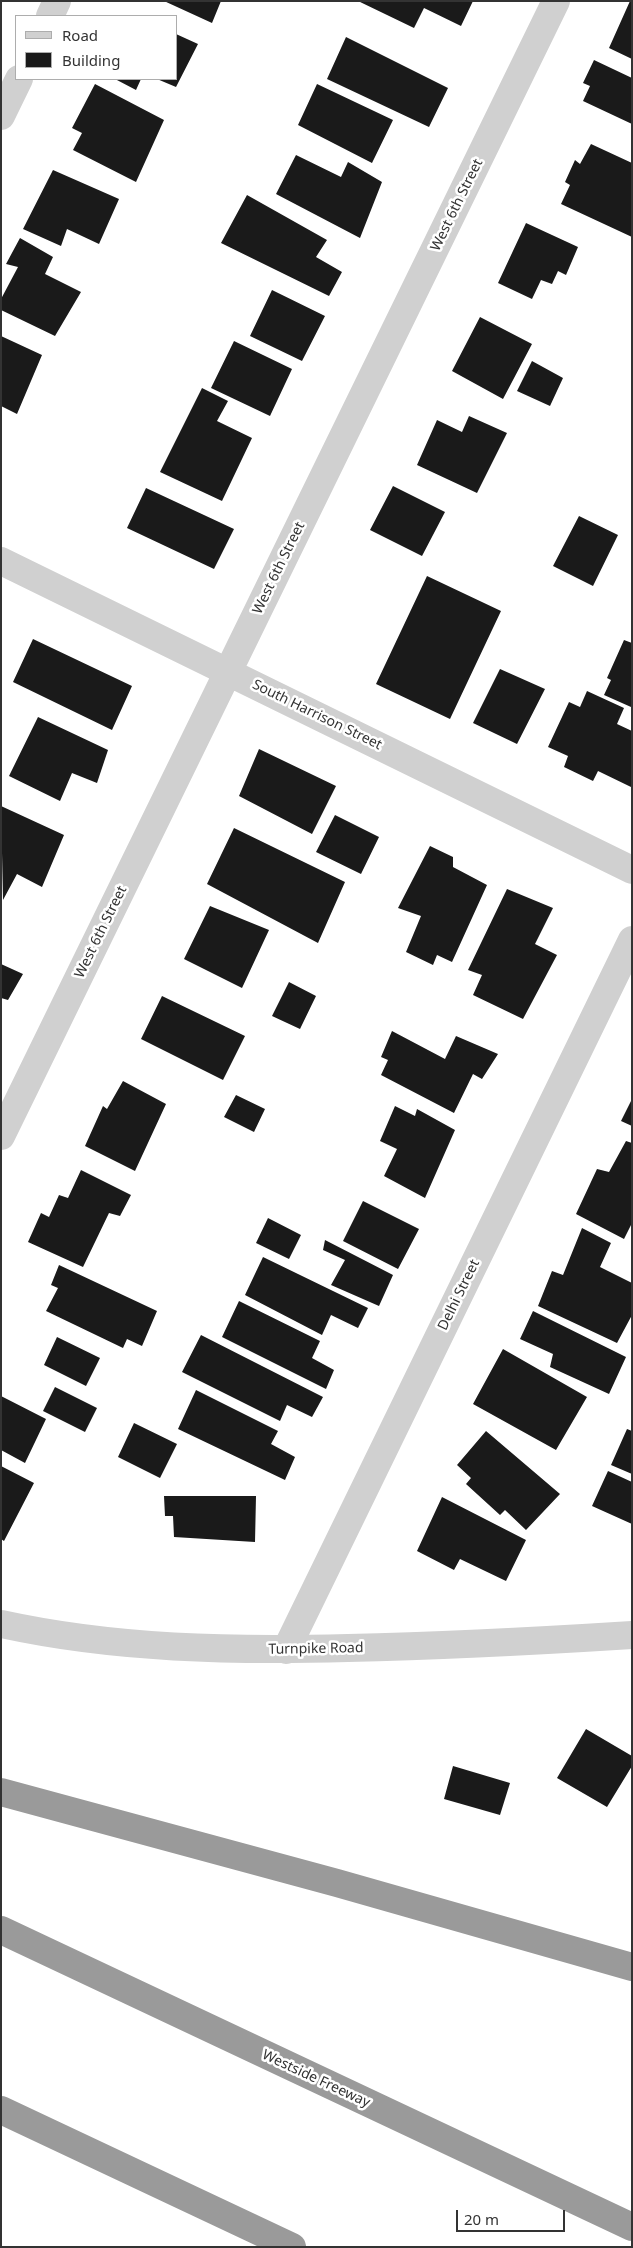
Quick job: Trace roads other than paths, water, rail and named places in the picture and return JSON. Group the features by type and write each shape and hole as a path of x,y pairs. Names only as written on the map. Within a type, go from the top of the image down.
{"highway":[{"path":"1,1792 347,1886 632,1968"},
{"name":"Westside Freeway","path":"1,1930 632,2227"},
{"path":"1,2110 292,2247"}],"street":[{"path":"50,15 57,1"},
{"name":"West 6th Street","path":"1,1136 556,1"},
{"path":"1,116 19,80"},
{"name":"South Harrison Street","path":"1,560 632,870"},
{"name":"Delhi Street","path":"286,1650 632,940"},
{"name":"Turnpike Road","path":"1,1624 133,1644 225,1650 465,1645 632,1635"}]}
